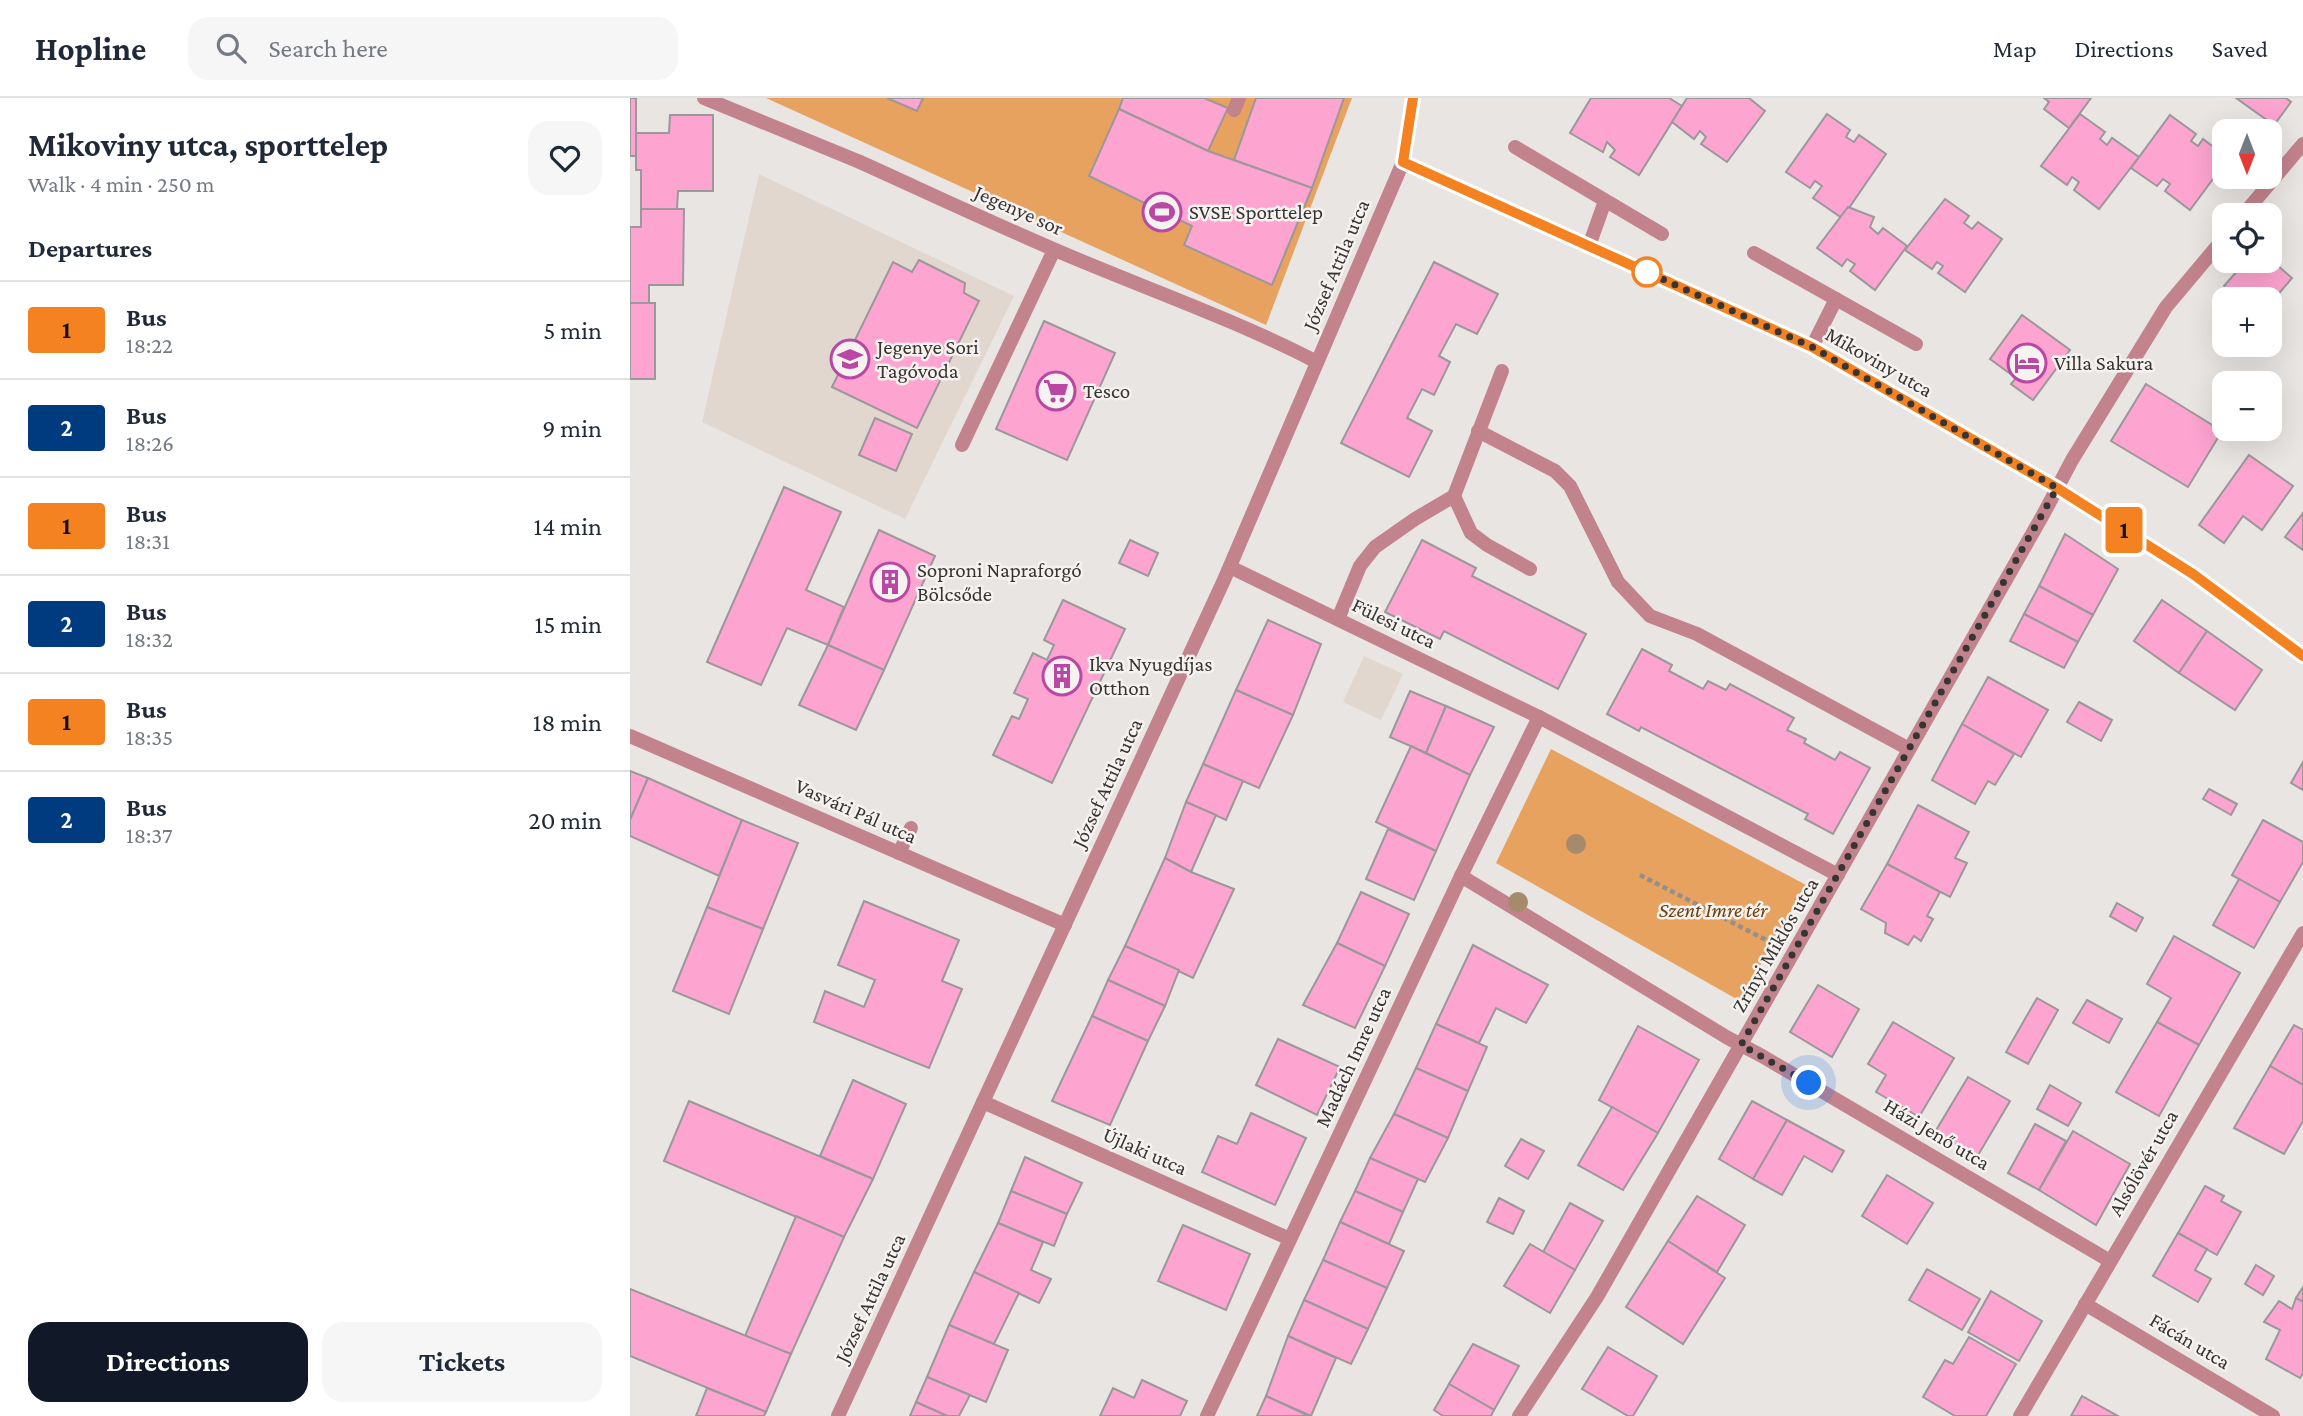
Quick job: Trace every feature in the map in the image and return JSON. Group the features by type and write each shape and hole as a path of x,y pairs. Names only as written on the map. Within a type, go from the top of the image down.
{"street":[{"name":"Jegenye sor","path":"704,98 860,162 1054,250 1178,300 1317,362"},
{"name":"József Attila utca","path":"838,1416 1230,567 1403,162 1413,98"},
{"path":"2254,203 2303,144"},
{"path":"1515,147 1662,234"},
{"name":"Mikoviny utca","path":"1403,162 1812,347 2057,488 2193,574 2303,656"},
{"path":"1588,246 1605,201"},
{"path":"962,446 1054,250"},
{"name":"Zrínyi Miklós utca","path":"1519,1416 1597,1297 2072,460 2166,307 2212,252"},
{"path":"1754,253 1916,344"},
{"path":"1812,347 1836,299"},
{"path":"1338,619 1360,566 1375,547 1454,496 1502,372"},
{"path":"1478,431 1555,471 1570,486 1618,582 1650,616 1698,635 1909,749"},
{"path":"1454,496 1471,533 1530,569"},
{"name":"Fülesi utca","path":"1230,567 1539,717"},
{"path":"1539,717 1838,875"},
{"name":"Madách Imre utca","path":"1207,1416 1461,876 1539,717"},
{"name":"Vasvári Pál utca","path":"630,736 1065,925"},
{"path":"899,853 911,828"},
{"path":"1461,876 1741,1045"},
{"name":"Alsólövér utca","path":"2020,1416 2303,933"},
{"name":"Házi Jenő utca","path":"1741,1045 2110,1261"},
{"name":"Újlaki utca","path":"983,1102 1290,1239"},
{"name":"Fácán utca","path":"2085,1304 2273,1416"}],"path":[{"path":"1640,875 1794,954"}],"shaded area":[{"name":"Jegenye Sori Tagóvoda","path":"759,174 1014,296 905,519 702,422"},
{"path":"1364,656 1403,674 1381,720 1343,702"}],"green space":[{"name":"SVSE Sporttelep","path":"766,98 1352,98 1266,325"},
{"name":"Szent Imre tér","path":"1551,749 1806,885 1740,1001 1496,863"}],"building":[{"path":"630,98 636,98 636,156 630,156"},
{"path":"887,98 923,98 917,111"},
{"path":"1123,98 1204,98 1228,108 1208,151 1119,109"},
{"path":"1256,98 1344,98 1312,188 1234,160"},
{"path":"1591,98 1669,98 1682,106 1639,175 1610,157 1615,150 1607,142 1603,152 1570,133"},
{"path":"1687,98 1749,98 1765,111 1727,162 1701,144 1706,137 1700,131 1694,139 1672,122"},
{"path":"2044,98 2091,98 2069,128 2044,109 2049,102"},
{"path":"2236,98 2286,98 2291,102 2278,119 2266,119"},
{"path":"1119,109 1208,151 1312,188 1272,285 1184,245 1192,226 1089,176"},
{"path":"1827,114 1850,130 1846,137 1854,142 1859,135 1886,154 1842,218 1813,198 1822,186 1815,181 1810,188 1786,172"},
{"path":"2080,114 2105,132 2100,139 2107,145 2112,138 2139,157 2099,209 2074,190 2079,182 2072,177 2067,185 2041,166"},
{"path":"670,115 713,115 713,191 678,191 677,209 641,209 641,170 636,170 636,133 669,133"},
{"path":"2170,115 2196,134 2191,141 2198,146 2203,139 2212,146 2212,180 2190,210 2165,191 2170,184 2163,179 2157,186 2131,168"},
{"path":"1945,199 1969,216 1964,223 1972,229 1978,222 2002,239 1965,292 1938,273 1943,266 1937,262 1932,269 1905,250"},
{"path":"1848,207 1874,217 1870,227 1878,234 1883,228 1907,246 1875,290 1850,271 1855,264 1847,259 1842,266 1817,248"},
{"path":"641,209 684,209 683,285 649,285 649,303 630,303 630,227 641,227"},
{"path":"919,260 965,283 964,293 979,301 917,428 832,387 893,262 912,272"},
{"path":"1434,262 1498,294 1477,334 1456,324 1439,356 1450,362 1434,395 1422,389 1407,418 1432,431 1409,477 1341,443"},
{"path":"2282,269 2292,278 2282,290 2282,287 2224,286 2235,273 2282,273"},
{"path":"630,303 655,303 655,379 630,379"},
{"path":"2022,315 2070,350 2033,400 2011,384 2016,378 1990,359"},
{"name":"Tesco","path":"1044,321 1115,353 1067,460 996,429"},
{"path":"2146,384 2212,425 2212,441 2216,441 2188,487 2111,441"},
{"path":"875,418 912,434 896,471 859,455"},
{"path":"2249,455 2293,486 2262,530 2243,516 2224,543 2199,525"},
{"path":"784,487 841,512 806,590 844,607 828,645 787,628 761,685 707,662"},
{"path":"2303,513 2303,550 2285,537"},
{"name":"Soproni Napraforgó Bölcsőde","path":"879,530 935,556 884,670 828,645"},
{"path":"2065,534 2118,569 2093,615 2039,586"},
{"path":"1130,540 1158,553 1148,576 1119,563"},
{"path":"1422,540 1476,568 1472,576 1586,634 1558,689 1444,631 1440,639 1385,612"},
{"path":"2039,586 2093,615 2078,642 2024,614"},
{"name":"Ikva Nyugdíjas Otthon","path":"1063,600 1125,629 1052,783 993,755 1012,716 1019,719 1028,699 1014,693 1033,653 1047,660 1054,645 1044,640"},
{"path":"2162,600 2207,631 2179,673 2134,641"},
{"path":"2024,614 2078,642 2064,668 2010,641"},
{"path":"1268,620 1321,644 1293,715 1236,690"},
{"path":"2207,631 2262,670 2235,710 2179,673"},
{"path":"828,645 884,670 856,730 799,705"},
{"path":"1642,649 1672,665 1669,671 1703,689 1708,681 1726,690 1730,684 1794,718 1787,730 1806,739 1804,743 1835,760 1840,752 1870,768 1833,834 1805,819 1808,814 1641,727 1639,731 1607,714"},
{"path":"1988,677 2048,710 2021,757 1962,724"},
{"path":"1236,690 1293,715 1259,788 1203,764"},
{"path":"1410,691 1446,706 1426,753 1390,737"},
{"path":"2079,702 2112,720 2101,741 2067,722"},
{"path":"1446,706 1494,727 1470,775 1426,753"},
{"path":"1962,724 2014,754 1995,785 1988,781 1975,804 1932,780"},
{"path":"1411,746 1470,775 1436,851 1376,822"},
{"path":"2303,762 2303,790 2291,783"},
{"path":"1203,764 1243,781 1226,820 1186,802"},
{"path":"630,771 648,778 630,820"},
{"path":"648,778 742,820 719,876 630,836 630,820"},
{"path":"2209,789 2237,804 2231,815 2203,799"},
{"path":"1186,802 1216,815 1191,872 1165,858"},
{"path":"1918,805 1969,832 1955,858 1967,863 1950,897 1887,864"},
{"path":"742,820 798,843 763,929 707,907"},
{"path":"2263,820 2303,842 2303,862 2280,902 2232,875"},
{"path":"1388,829 1436,851 1414,900 1366,879"},
{"path":"1165,858 1191,872 1234,889 1193,978 1125,946"},
{"path":"1887,864 1940,892 1927,916 1933,919 1921,941 1914,936 1908,945 1885,933 1886,923 1861,909"},
{"path":"2239,879 2280,902 2254,948 2213,925"},
{"path":"1361,892 1409,914 1385,966 1337,943"},
{"path":"864,901 959,940 942,981 962,989 929,1068 814,1022 825,991 864,1007 875,980 838,965"},
{"path":"2117,903 2143,918 2136,931 2110,916"},
{"path":"707,907 763,929 729,1014 673,991"},
{"path":"2174,936 2240,973 2199,1045 2157,1022 2171,998 2147,984"},
{"path":"1337,943 1385,966 1355,1028 1303,1005"},
{"path":"1473,945 1548,985 1526,1023 1496,1008 1479,1043 1436,1024"},
{"path":"1125,946 1179,970 1165,1006 1108,980"},
{"path":"1108,980 1165,1006 1148,1041 1092,1016"},
{"path":"1818,985 1859,1009 1832,1057 1790,1032"},
{"path":"2037,998 2058,1010 2028,1064 2006,1052"},
{"path":"2087,1000 2122,1019 2109,1043 2073,1023"},
{"path":"1092,1016 1148,1041 1110,1125 1052,1101"},
{"path":"1893,1022 1954,1058 1919,1117 1876,1092 1886,1075 1868,1064"},
{"path":"2157,1022 2199,1045 2159,1116 2116,1092"},
{"path":"1436,1024 1487,1047 1468,1091 1416,1068"},
{"path":"2294,1025 2303,1030 2303,1085 2270,1066"},
{"path":"1638,1026 1699,1060 1658,1133 1599,1100"},
{"path":"1278,1039 1340,1067 1317,1115 1256,1085"},
{"path":"2270,1066 2303,1085 2303,1121 2284,1154 2234,1128"},
{"path":"1416,1068 1468,1091 1448,1138 1394,1114"},
{"path":"1968,1077 2010,1101 1977,1157 1935,1132"},
{"path":"853,1080 906,1104 873,1179 820,1156"},
{"path":"2050,1085 2081,1103 2068,1126 2037,1109"},
{"path":"689,1101 873,1179 844,1237 664,1161"},
{"path":"1752,1101 1787,1120 1753,1179 1719,1159"},
{"path":"1612,1107 1658,1133 1623,1190 1578,1165"},
{"path":"1251,1113 1306,1138 1275,1205 1202,1172 1218,1136 1237,1144"},
{"path":"1394,1114 1448,1138 1425,1182 1370,1158"},
{"path":"1787,1120 1844,1151 1832,1172 1804,1156 1782,1195 1753,1179"},
{"path":"2035,1124 2066,1141 2039,1190 2008,1173"},
{"path":"2073,1131 2130,1164 2096,1225 2039,1190"},
{"path":"1521,1139 1544,1151 1528,1179 1505,1166"},
{"path":"1025,1157 1082,1183 1067,1214 1011,1191"},
{"path":"1370,1158 1418,1179 1403,1212 1355,1191"},
{"path":"1887,1175 1933,1203 1907,1244 1862,1216"},
{"path":"2205,1186 2224,1196 2221,1201 2241,1212 2217,1255 2178,1233"},
{"path":"1011,1191 1067,1214 1054,1246 998,1223"},
{"path":"1355,1191 1403,1212 1389,1244 1340,1222"},
{"path":"1697,1196 1745,1225 1717,1272 1668,1241"},
{"path":"1499,1198 1524,1211 1513,1234 1487,1222"},
{"path":"1570,1203 1603,1221 1575,1270 1543,1252"},
{"path":"796,1216 844,1237 791,1354 745,1336"},
{"path":"1340,1222 1404,1251 1387,1288 1323,1260"},
{"path":"998,1223 1043,1242 1031,1270 1051,1279 1039,1303 974,1272"},
{"path":"1183,1225 1250,1254 1226,1310 1158,1281"},
{"path":"2178,1233 2207,1249 2195,1270 2211,1279 2198,1302 2153,1276"},
{"path":"1668,1241 1725,1278 1683,1344 1626,1307"},
{"path":"1530,1244 1575,1270 1550,1313 1504,1286"},
{"path":"1323,1260 1387,1288 1368,1329 1304,1300"},
{"path":"2256,1265 2274,1276 2263,1295 2245,1284"},
{"path":"1927,1269 1980,1299 1962,1330 1909,1300"},
{"path":"974,1272 1019,1293 994,1344 949,1325"},
{"path":"2303,1287 2303,1302 2296,1298"},
{"path":"630,1289 791,1354 766,1412 630,1356"},
{"path":"1991,1291 2042,1321 2019,1361 1968,1332"},
{"path":"2296,1298 2303,1302 2303,1373 2300,1378 2266,1359 2280,1330 2264,1322 2279,1301 2292,1309"},
{"path":"1304,1300 1368,1329 1351,1364 1288,1336"},
{"path":"949,1325 1008,1350 986,1402 927,1377"},
{"path":"1288,1336 1336,1358 1311,1416 1266,1396"},
{"path":"1969,1337 2016,1364 1986,1416 1955,1416 1923,1397 1945,1360 1953,1364"},
{"path":"1473,1344 1519,1366 1494,1410 1449,1384"},
{"path":"1608,1347 1657,1376 1633,1416 1628,1416 1582,1389"},
{"path":"927,1377 970,1395 959,1416 947,1416 916,1402"},
{"path":"1142,1380 1187,1401 1180,1416 1100,1416 1113,1388 1134,1398"},
{"path":"1449,1384 1494,1410 1491,1416 1443,1416 1434,1410"},
{"path":"707,1388 766,1412 764,1416 696,1416"},
{"path":"1266,1396 1309,1416 1257,1416"},
{"path":"2082,1396 2118,1416 2071,1416"},
{"path":"916,1402 947,1416 910,1416"}],"bus line":[{"name":"1","path":"1413,98 1403,162 1812,347 2057,488 2193,574 2303,656"}],"place":[{"name":"SVSE Sporttelep","path":"1162,212"},
{"name":"Jegenye Sori Tagóvoda","path":"850,359"},
{"name":"Villa Sakura","path":"2027,363"},
{"name":"Tesco","path":"1056,391"},
{"name":"Soproni Napraforgó Bölcsőde","path":"890,582"},
{"name":"Ikva Nyugdíjas Otthon","path":"1062,676"}],"route":[{"path":"1647,272 1638,268 1812,347 2057,488 1741,1045 1809,1083"}]}
